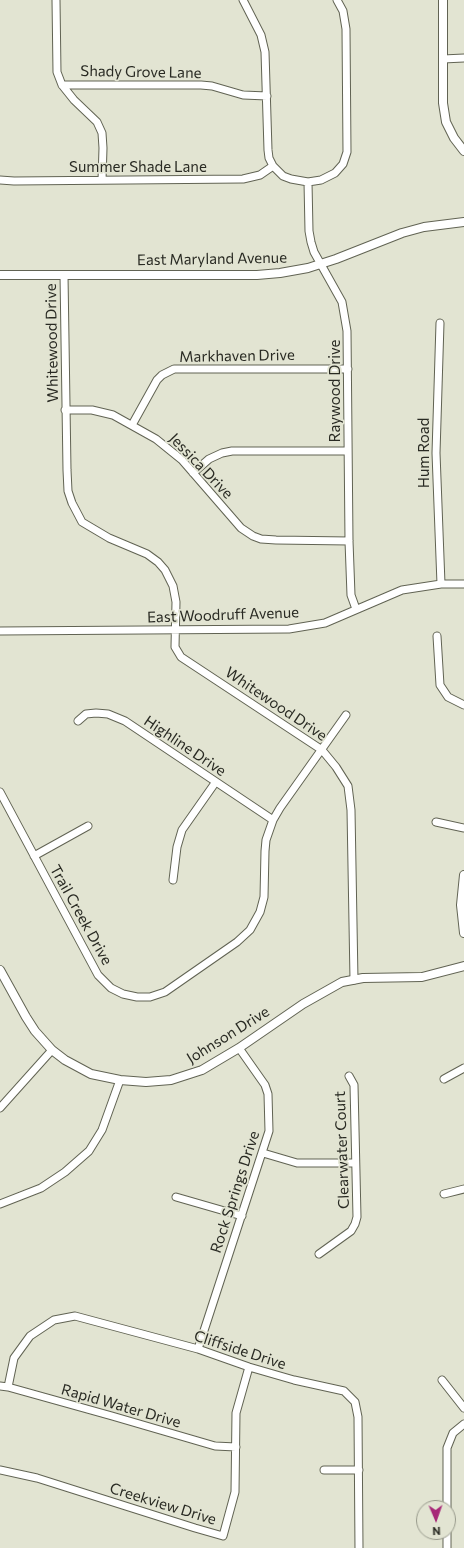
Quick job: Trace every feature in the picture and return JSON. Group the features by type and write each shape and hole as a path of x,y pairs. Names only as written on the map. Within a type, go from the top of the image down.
{"street":[{"path":"56,0 57,72 62,85 97,122 102,133 102,180"},
{"path":"243,0 261,35 266,65 268,150 273,166 279,172 291,179 308,182 321,180 335,173 343,164 347,152 346,29 343,11 337,0"},
{"path":"443,0 443,103 446,122 454,138 464,151"},
{"path":"442,59 464,58"},
{"name":"Shady Grove Lane","path":"62,85 201,85 212,86 243,95 267,96"},
{"name":"Summer Shade Lane","path":"0,180 243,180 260,175 273,166"},
{"name":"Raywood Drive","path":"308,182 309,231 314,252 342,302 347,331 349,541 351,595 356,609"},
{"name":"East Maryland Avenue","path":"0,275 257,275 294,271 321,264 402,232 424,227 464,222"},
{"name":"Whitewood Drive","path":"64,275 66,410"},
{"name":"Hum Road","path":"440,323 436,453 441,584"},
{"name":"Markhaven Drive","path":"132,425 157,380 162,375 174,369 348,368"},
{"name":"Jessica Drive","path":"66,410 83,409 100,411 113,415 156,439 170,449 241,528 253,536 261,539 276,540 349,541"},
{"path":"66,410 68,491 77,514 82,522 95,530 147,554 158,562 165,570 172,586 176,602 175,630"},
{"path":"193,473 209,459 222,453 348,451"},
{"name":"East Woodruff Avenue","path":"0,631 289,629 325,623 402,590 441,584 464,584"},
{"name":"Whitewood Drive","path":"175,630 175,647 181,658 322,750 336,767 348,786 351,810 354,980"},
{"path":"437,636 440,685 448,697 464,705"},
{"name":"Highline Drive","path":"78,721 86,714 108,714 125,721 215,783 273,820"},
{"name":"Trail Creek Drive","path":"0,792 98,975 111,988 123,994 137,997 150,997 166,992 237,942 250,930 260,912 264,897 266,840 273,820 346,715"},
{"path":"173,880 177,847 182,830 215,783"},
{"path":"436,822 464,828"},
{"path":"34,856 88,826"},
{"path":"464,875 461,905 464,933"},
{"name":"Johnson Drive","path":"0,970 35,1031 52,1050 65,1060 91,1074 120,1080 158,1082 186,1076 202,1070 239,1048 303,1004 342,982 395,977 422,977 464,966"},
{"name":"Rock Springs Drive","path":"198,1349 269,1131 268,1094 265,1085 239,1048"},
{"path":"0,1108 52,1050"},
{"path":"444,1079 464,1068"},
{"name":"Clearwater Court","path":"319,1254 351,1231 357,1217 354,1085 349,1076"},
{"path":"0,1204 41,1188 65,1172 89,1150 102,1130 120,1080"},
{"path":"263,1153 298,1163 355,1162"},
{"path":"444,1194 464,1189"},
{"path":"176,1197 242,1216"},
{"name":"Cliffside Drive","path":"8,1387 14,1358 30,1336 54,1320 75,1316 198,1349 249,1367 294,1380 344,1391 350,1395 355,1402 358,1418 359,1548"},
{"name":"Creekview Drive","path":"0,1470 37,1478 223,1536 235,1492 236,1413 249,1367"},
{"path":"442,1380 464,1408"},
{"name":"Rapid Water Drive","path":"0,1386 215,1446 236,1448"},
{"path":"447,1500 447,1448 452,1434 464,1424"},
{"path":"324,1470 359,1470"}]}
